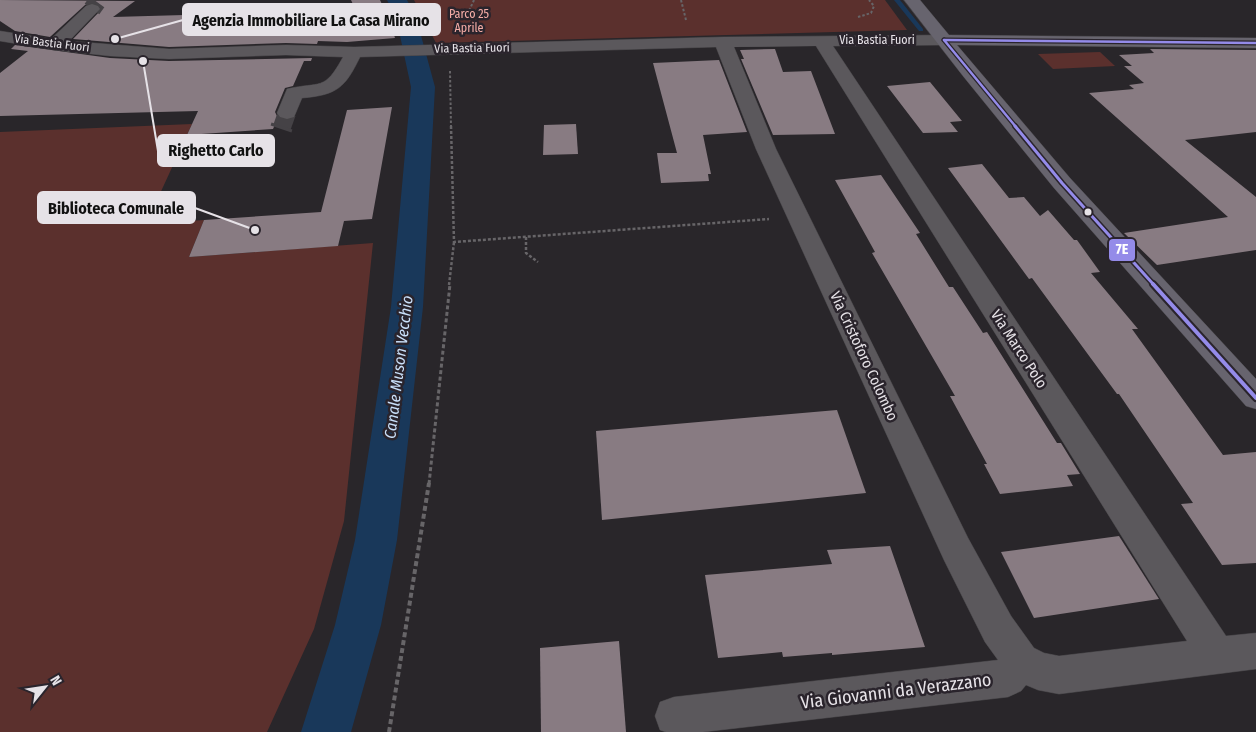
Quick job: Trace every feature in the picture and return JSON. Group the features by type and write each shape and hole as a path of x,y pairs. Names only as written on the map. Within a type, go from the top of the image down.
{"main road":[{"path":"912,0 1062,183 1256,398"},
{"path":"944,40 1256,43"}],"street":[{"path":"54,45 96,4"},
{"name":"Via Bastia Fuori","path":"0,36 54,45 110,51 169,54 286,50 354,52 722,42 944,40"},
{"name":"Via Marco Polo","path":"821,41 1218,656"},
{"name":"Via Cristoforo Colombo","path":"722,42 766,149 956,549 998,629 1021,661"},
{"path":"287,113 294,94 317,92 332,87 340,78 354,52"},
{"path":"1021,661 1038,671 1059,675 1256,651"},
{"name":"Via Giovanni da Verazzano","path":"674,716 1008,678 1021,661"}],"path":[{"path":"389,732 429,482 454,242 450,68"},
{"path":"454,242 775,219"},
{"path":"526,237 526,253 538,262"}],"green space":[{"name":"Parco 25 Aprile","path":"414,0 885,0 907,30 436,43"},
{"path":"1100,52 1115,66 1053,69 1038,54"},
{"path":"192,124 146,224 204,220 189,257 373,243 344,521 314,629 267,732 0,732 0,132"}],"building":[{"path":"0,0 135,1 113,17 255,13 252,22 358,15 351,0 380,0 395,38 347,42 318,41 317,44 286,43 169,47 73,39 101,10 99,4 91,2 85,5 50,37 15,31 0,21"},
{"path":"15,45 110,58 169,61 312,58 311,61 304,61 293,86 285,88 275,112 278,118 273,129 187,135 198,111 0,116 0,73 28,51 11,49"},
{"path":"775,49 783,72 811,71 835,134 773,135 741,59 744,59 740,50"},
{"path":"1150,49 1256,50 1256,132 1185,140 1256,197 1256,250 1157,265 1124,233 1228,217 1089,93 1134,89 1129,85 1144,83 1124,66 1132,66 1119,55 1154,53"},
{"path":"719,60 747,132 703,135 711,174 708,174 709,181 661,183 657,153 677,153 653,63"},
{"path":"930,82 962,121 950,122 958,132 923,133 887,86"},
{"path":"392,107 372,219 344,221 338,246 189,257 204,220 321,212 347,110"},
{"path":"576,124 578,154 543,155 544,125"},
{"path":"982,164 1009,198 1024,197 1040,216 1048,210 1074,240 1077,240 1100,272 1091,273 1138,329 1132,329 1223,455 1256,452 1256,563 1222,565 1181,504 1193,503 1119,394 1117,394 1032,278 1029,279 948,168"},
{"path":"881,175 920,233 916,234 949,287 953,287 983,333 987,332 1057,443 1061,443 1080,474 1067,475 1073,486 1000,494 984,464 987,464 950,396 955,396 872,253 875,252 835,180"},
{"path":"837,410 866,493 602,520 596,431"},
{"path":"1119,536 1159,599 1034,618 1001,552"},
{"path":"890,546 925,647 832,655 832,653 783,657 782,652 718,658 705,575 832,564 827,550"},
{"path":"619,641 626,732 541,732 540,648"}],"waterway":[{"name":"Canale Muson Vecchio","path":"326,732 358,625 376,540 407,307 423,87 406,17 397,0"},
{"path":"897,0 921,30"}],"tunnel":[{"path":"92,9 97,2"},
{"path":"282,127 287,113"}],"transit line":[{"name":"7E","path":"944,40 1062,183 1256,398"},
{"name":"7E","path":"944,40 1256,43"}],"place":[{"name":"Agenzia Immobiliare La Casa Mirano","path":"115,39"},
{"name":"Righetto Carlo","path":"143,61"},
{"name":"Biblioteca Comunale","path":"255,230"}]}
